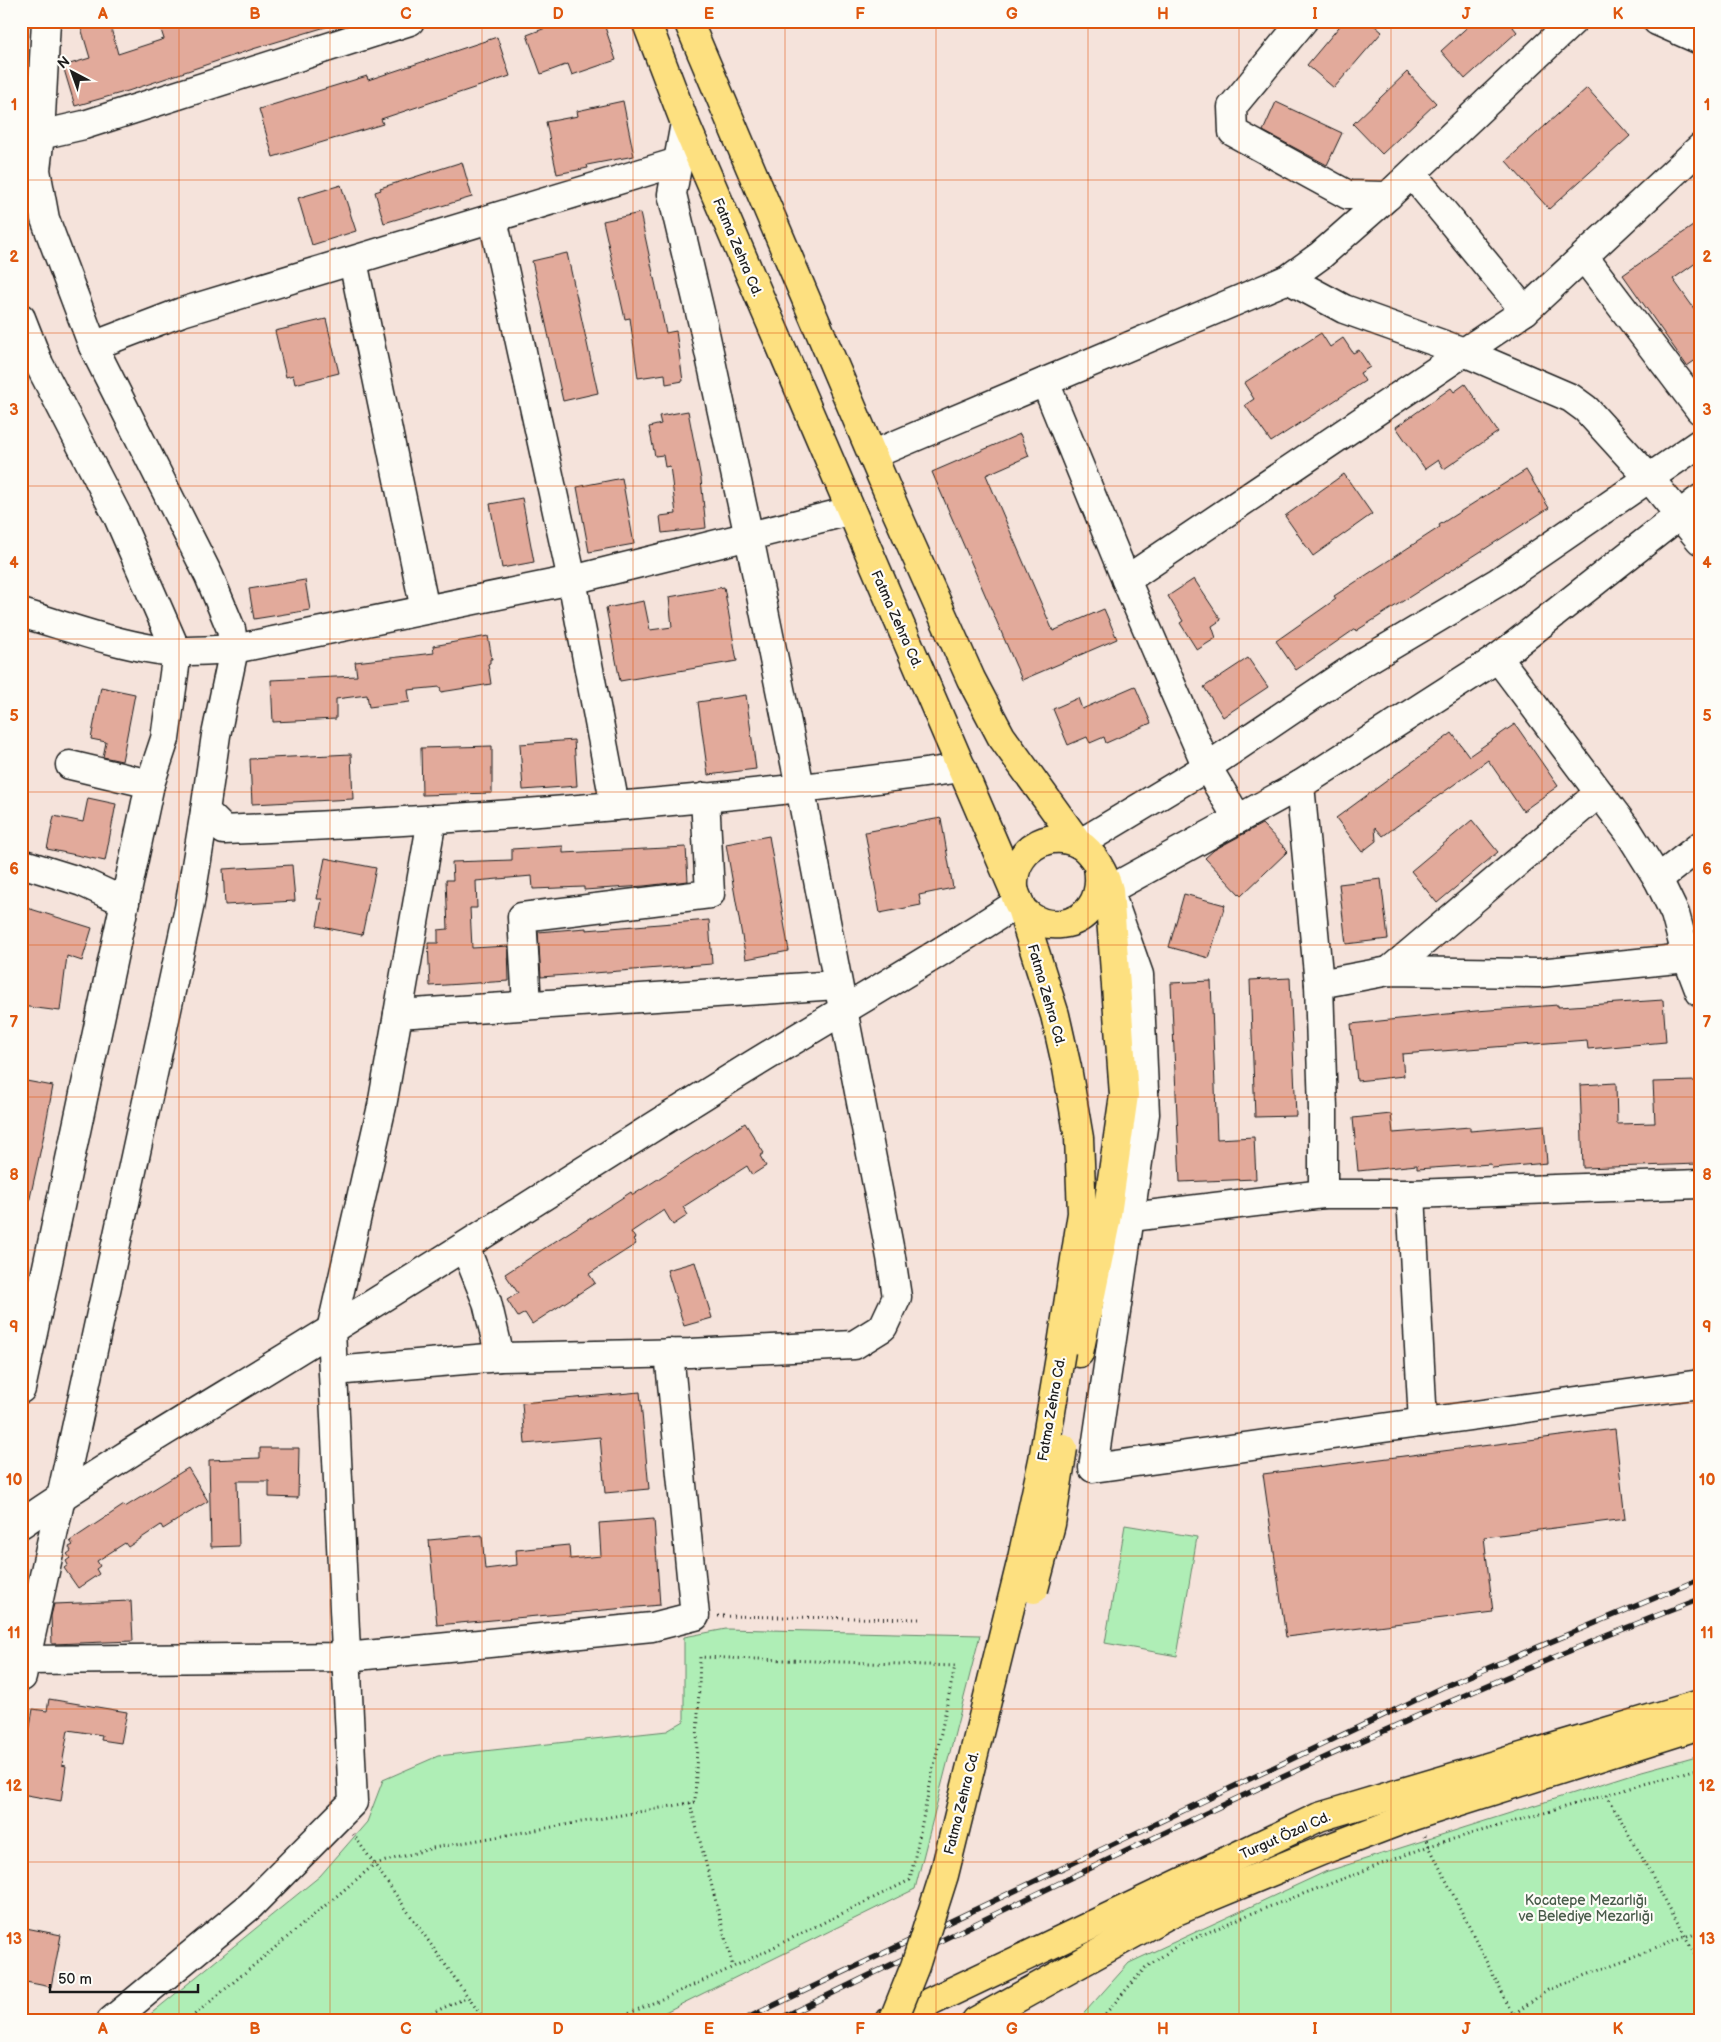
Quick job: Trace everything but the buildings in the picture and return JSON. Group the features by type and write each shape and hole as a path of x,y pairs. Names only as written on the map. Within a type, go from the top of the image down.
{"main road":[{"name":"Fatma Zehra Cd.","path":"646,21 685,123 1019,902 1055,1015 1067,1068 1079,1138 1082,1213 1070,1352 1046,1543 966,1856 924,1990 911,2021"},
{"path":"688,21 928,585 975,687 1001,736 1079,844 1094,858 1104,879 1100,882 1098,896 1091,908 1081,918 1068,924 1053,925 1039,922 1028,914 1019,902 1014,889 1014,875 1018,862 1027,850 1038,842 1052,838 1066,839 1079,844"},
{"name":"Fatma Zehra Cd.","path":"892,2021 915,1966 951,1846 1021,1563 1043,1460 1106,1221 1124,1095 1104,879"},
{"name":"Turgut Özal Cd.","path":"892,2021 1319,1817 1700,1704"},
{"name":"Turgut Özal Cd.","path":"976,2021 1169,1914 1413,1816 1700,1725"}],"street":[{"path":"46,21 31,138 45,219 93,346 209,576 232,629 234,649 216,735 189,908 23,1669 346,1657 652,1627 695,1616 669,1353"},
{"path":"31,138 84,126 410,21"},
{"path":"1303,21 1232,107 1233,132 1348,195 1388,196"},
{"path":"872,455 1288,279 1322,255 1388,196 1573,21"},
{"path":"1657,21 1700,40"},
{"path":"334,1371 500,1357 669,1353 854,1344 883,1327 897,1297 891,1257 800,787 705,333 672,194 685,123"},
{"path":"1126,580 1525,311 1700,148"},
{"path":"93,346 182,312 678,162"},
{"path":"1412,174 1525,311"},
{"path":"493,219 572,580 615,806"},
{"path":"1584,257 1700,410"},
{"path":"353,261 425,610"},
{"path":"1288,279 1344,309 1464,352 1578,403 1586,409 1649,478 1689,506 1700,540"},
{"path":"21,318 30,361 118,518 177,652 165,739 150,784 24,1358 21,1389"},
{"path":"1045,382 1126,580 1206,767 1238,819"},
{"path":"1079,844 1206,767 1355,667 1498,582 1700,442"},
{"path":"1689,506 1498,658 1300,785 1238,819 1104,879 1138,975 1146,1114 1093,1468 1700,1384"},
{"path":"21,613 121,642 157,650 177,652 234,649 572,580 850,511"},
{"path":"1498,658 1628,831 1658,880 1675,914 1687,958 1700,992"},
{"path":"70,765 150,784"},
{"path":"205,811 224,830 432,820 615,806 888,779 962,768"},
{"path":"1300,785 1319,984 1323,1110 1323,1194"},
{"path":"1389,972 1598,793"},
{"path":"527,1005 522,917 710,894 705,797"},
{"path":"111,2021 250,1906 353,1802 332,1330 380,1116 432,820"},
{"path":"1658,880 1700,846"},
{"path":"21,862 82,882 125,902"},
{"path":"21,1524 465,1247 642,1133 840,998 951,946 1019,902"},
{"path":"1319,984 1389,972 1539,973 1687,958"},
{"path":"398,1014 527,1005 840,998"},
{"path":"1131,1217 1323,1194 1411,1194 1700,1184"},
{"path":"1411,1194 1423,1423"},
{"path":"465,1247 487,1302 500,1357"}],"path":[{"path":"695,1616 922,1619"},
{"path":"187,2021 375,1864 433,1848 696,1802 700,1657 955,1666 910,1880 733,1967 612,2021"},
{"path":"1098,2021 1145,1968 1177,1946 1245,1916 1430,1846 1700,1768"},
{"path":"1607,1795 1700,1963"},
{"path":"690,1803 733,1967"},
{"path":"340,1815 485,2021"},
{"path":"1413,1816 1430,1846 1516,2021"},
{"path":"1508,2021 1514,2014 1548,1990 1700,1931"},
{"path":"413,2021 468,1997"}],"green space":[{"path":"1125,1525 1197,1537 1177,1656 1105,1643"},
{"path":"726,1629 980,1635 915,1889 647,2021 142,2021 320,1876 367,1822 383,1780 438,1756 667,1731 684,1721 684,1637"},
{"name":"Kocatepe Mezarlığı ve Belediye Mezarlığı","path":"1700,1755 1700,2021 1077,2021 1129,1963 1325,1872 1642,1771"}],"railway":[{"path":"741,2021 1443,1687 1700,1579"},
{"path":"775,2021 1233,1800 1348,1747 1465,1695 1700,1599"}]}
